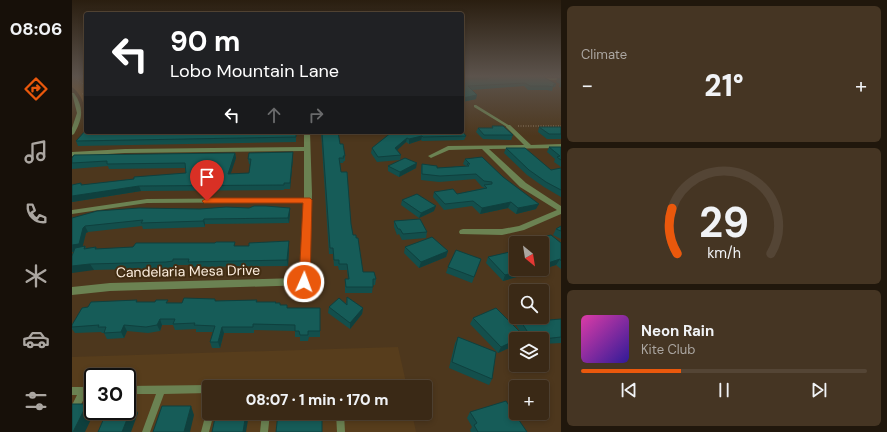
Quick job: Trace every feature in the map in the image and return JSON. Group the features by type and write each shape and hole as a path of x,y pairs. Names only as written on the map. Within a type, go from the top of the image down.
{"street":[{"path":"72,133 79,120 80,106 73,96"},
{"path":"79,120 84,119"},
{"path":"508,126 529,146"},
{"path":"72,212 147,201 307,200 307,134"},
{"path":"431,156 448,148 561,146"},
{"path":"484,147 502,166 523,184 561,210"},
{"path":"72,154 125,151 306,149"},
{"name":"Candelaria Mesa Drive","path":"72,291 110,287 304,282 307,200"},
{"path":"464,232 502,232 521,228 561,210"}],"lane":[{"path":"475,106 508,126"},
{"path":"136,390 202,389"},
{"path":"146,432 161,390"},
{"path":"72,391 84,391"},
{"path":"72,413 84,397"},
{"path":"205,432 208,420"},
{"path":"264,432 265,420"},
{"path":"340,420 341,432"}],"path":[{"path":"508,126 561,126"}],"shaded area":[{"path":"80,96 84,96 84,105"},
{"path":"398,347 405,380 202,380 202,420 413,420 416,432 72,432 72,357"}],"building":[{"path":"492,126 503,126 513,135 484,135 478,128 493,128"},
{"path":"539,127 561,127 561,134 549,134"},
{"path":"84,132 84,134 296,134 296,137 76,141"},
{"path":"322,134 338,134 340,144 343,144 345,156 343,156 344,158 339,158 341,172 347,172 353,235 356,235 356,238 358,238 363,272 374,272 376,279 373,279 373,287 346,287 345,279 349,279 347,264 339,264 339,260 334,260 333,248 330,248"},
{"path":"390,134 464,134 466,136 422,136 409,139 407,138 395,148 401,155 378,157 372,148"},
{"path":"549,147 561,147 561,160 557,157 560,156"},
{"path":"506,148 525,148 551,170 561,168 561,190 529,170"},
{"path":"293,152 290,183 284,183 284,185 139,186 72,196 72,185 81,183 81,185 134,179 134,177 186,173 185,163 107,164 107,161 72,163 72,158 74,155 235,153 228,174 249,173 251,159 248,159 249,153"},
{"path":"482,157 503,177 539,204 518,208 511,202 482,208 473,201 445,204 434,192 453,189 457,194 487,188 484,185 492,184 492,182 484,181 476,174 440,176 422,174 422,164 437,166 437,168 469,166 467,164 470,164 465,159"},
{"path":"405,158 417,163 400,172 388,166"},
{"path":"417,194 436,206 421,213 402,200"},
{"path":"254,206 290,208 288,218 204,219 203,221 141,223 143,220 85,226 83,228 79,244 72,245 72,218 97,211 139,208 249,208"},
{"path":"420,219 427,232 403,234 400,229 398,229 394,221"},
{"path":"561,226 561,231 556,229"},
{"path":"551,235 561,243 561,261 560,259 549,263 549,236 546,236"},
{"path":"432,237 448,251 421,262 405,247"},
{"path":"289,241 287,260 188,262 189,259 173,259 173,261 166,262 90,264 72,266 72,256 75,248 85,246 84,249 96,247 95,249 133,247 136,243 235,242 234,246 249,246 249,243"},
{"path":"456,250 481,259 474,277 448,267"},
{"path":"509,252 509,274 505,275 488,257"},
{"path":"347,297 363,308 350,323 329,307 339,298 347,305"},
{"path":"184,298 215,299 215,301 257,300 256,302 280,303 280,305 287,305 287,308 320,308 320,331 308,331 308,335 300,335 299,331 295,331 295,325 253,324 253,327 222,327 218,342 210,342 215,326 194,325 195,323 173,324 175,319 160,319 157,325 146,327 124,325 121,332 104,333 106,327 98,327 99,325 72,327 82,308 88,307 91,302 137,300 136,302 155,302 156,300 168,300 166,303 182,303"},
{"path":"496,308 509,321 509,324 512,324 520,332 509,332 509,343 501,347 473,318"},
{"path":"561,319 561,337 549,338 549,332 528,332 523,324 549,324 549,320"},
{"path":"458,337 496,352 492,379 452,362"},
{"path":"506,401 509,405 509,420 519,420 527,432 478,432 474,425 477,423 470,412"},
{"path":"72,404 84,404 84,410 72,432"},
{"path":"162,406 191,406 184,432 153,432"},
{"path":"103,420 127,420 122,432 98,432"},
{"path":"215,420 245,420 243,432 212,432"},
{"path":"277,420 322,420 322,432 276,432"}],"route":[{"path":"207,201 307,200 304,282"}]}
